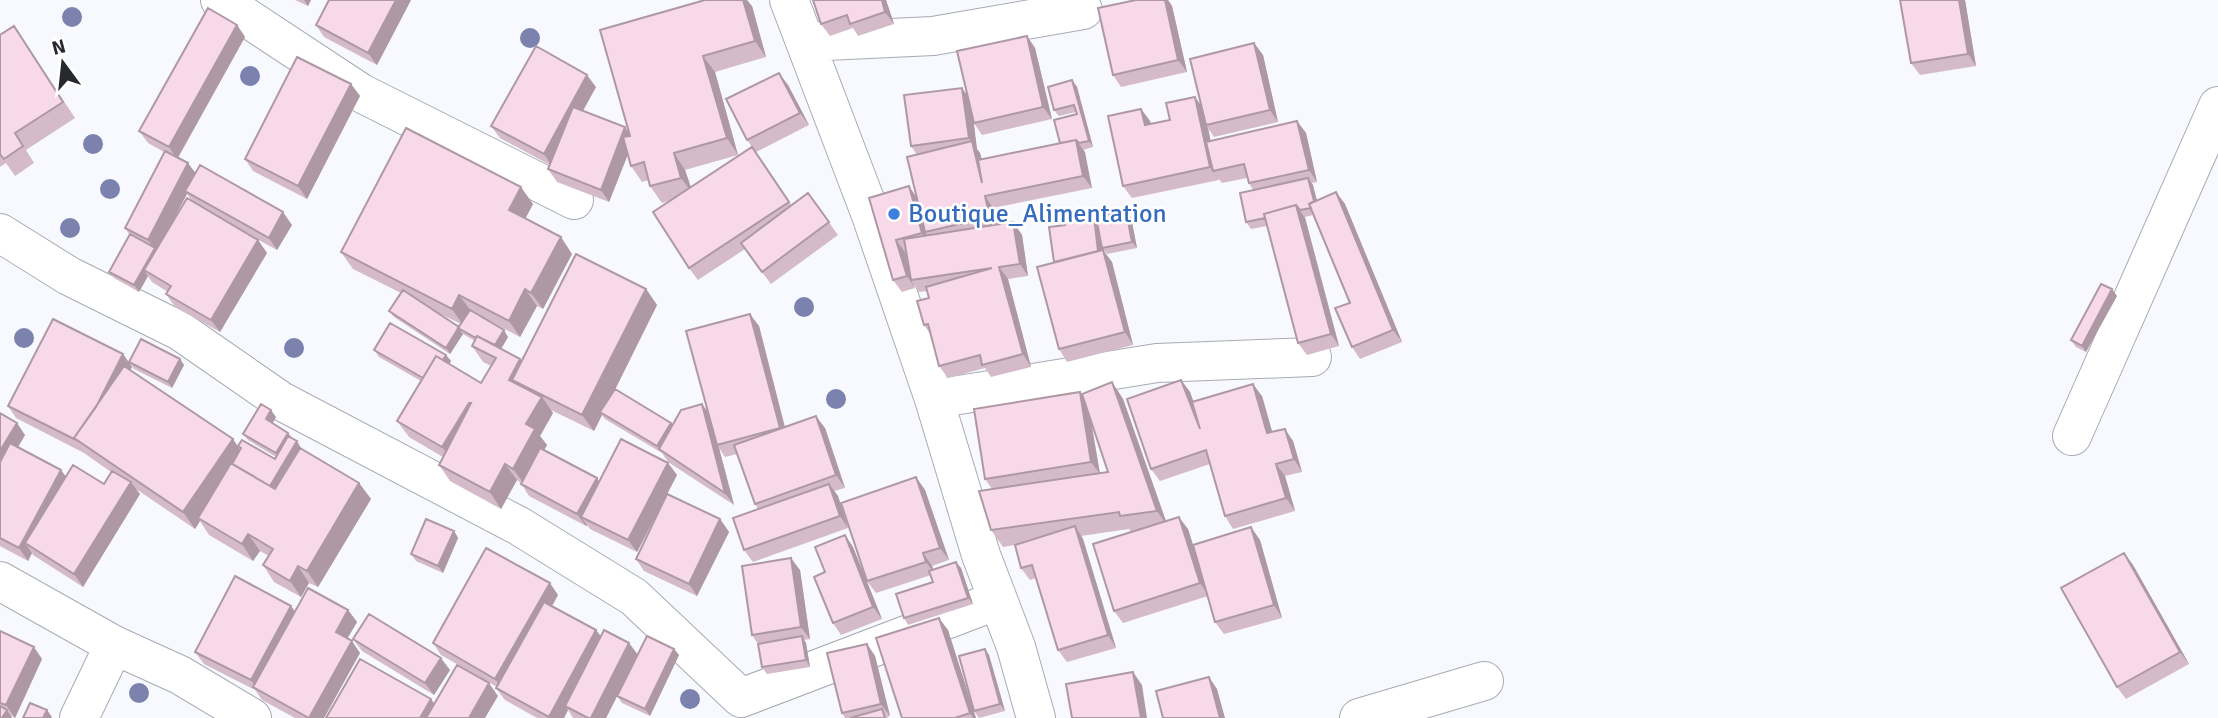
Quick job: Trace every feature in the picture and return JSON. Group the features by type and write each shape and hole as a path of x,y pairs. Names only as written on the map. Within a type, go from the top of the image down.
{"street":[{"path":"220,0 361,93 574,200"},
{"path":"789,0 872,218 934,399 1036,718"},
{"path":"806,42 933,36 1083,10"},
{"path":"2072,436 2218,106"},
{"path":"0,233 69,276 180,331 281,401 519,526 622,590 741,698 998,600"},
{"path":"934,399 1157,363 1312,357"},
{"path":"0,581 114,645 180,675 252,718"},
{"path":"79,718 114,645"},
{"path":"1359,718 1484,681"}],"building":[{"path":"329,0 396,0 368,53 316,25"},
{"path":"705,0 743,0 755,41 703,56 727,138 674,153 681,178 650,186 644,162 631,166 623,137 630,136 600,30"},
{"path":"813,0 882,0 885,12 850,24 847,15 821,24"},
{"path":"1136,0 1165,0 1178,60 1113,75 1098,8"},
{"path":"1900,0 1959,0 1968,54 1911,63"},
{"path":"208,8 237,25 169,147 139,131"},
{"path":"14,26 63,102 15,133 23,146 4,159 0,154 0,35"},
{"path":"1027,36 1043,107 974,123 957,51"},
{"path":"1254,43 1270,110 1206,125 1190,59"},
{"path":"536,46 587,75 544,154 491,126"},
{"path":"297,57 351,84 298,186 245,159"},
{"path":"779,73 800,113 747,140 726,99"},
{"path":"1072,80 1089,141 1060,143 1054,120 1077,114 1074,105 1054,110 1048,87"},
{"path":"962,88 969,138 911,146 904,95"},
{"path":"1195,97 1210,167 1123,186 1108,116 1141,109 1145,125 1170,120 1166,103"},
{"path":"573,107 625,127 601,190 548,169"},
{"path":"1297,121 1309,170 1249,183 1244,164 1213,171 1206,142"},
{"path":"406,128 521,187 509,210 561,237 531,293 525,289 509,321 459,295 452,309 341,252"},
{"path":"1076,140 1083,176 985,196 990,217 925,232 907,157 972,141 982,183 978,160"},
{"path":"752,147 789,202 689,268 653,212"},
{"path":"165,151 188,163 148,240 125,228"},
{"path":"200,165 283,212 269,238 185,191"},
{"path":"1308,178 1314,201 1309,204 1311,208 1300,210 1296,205 1264,214 1265,218 1246,222 1240,193"},
{"path":"909,186 922,233 896,240 907,276 893,280 869,198"},
{"path":"1336,192 1393,330 1352,347 1335,308 1350,303 1309,204"},
{"path":"808,193 829,222 762,272 741,243"},
{"path":"187,198 258,240 211,320 166,294 171,286 144,270"},
{"path":"1296,205 1331,334 1298,343 1264,214"},
{"path":"1126,211 1132,242 1102,248 1096,217"},
{"path":"1094,217 1098,251 1054,262 1049,227 1065,225 1065,221"},
{"path":"1013,222 1020,264 999,267 1023,354 982,365 980,355 939,366 928,324 924,325 917,301 929,298 926,287 992,268 911,280 904,239"},
{"path":"130,234 155,248 134,285 109,272"},
{"path":"1103,250 1125,332 1059,349 1037,267"},
{"path":"576,254 646,289 582,415 512,380"},
{"path":"2101,284 2112,289 2082,346 2071,340"},
{"path":"403,290 459,327 446,348 389,311"},
{"path":"470,310 504,330 495,345 458,328"},
{"path":"750,314 780,428 717,445 686,331"},
{"path":"53,319 123,354 96,407 74,438 76,440 8,406"},
{"path":"390,323 446,355 443,360 436,356 423,378 374,350"},
{"path":"477,336 520,359 509,380 542,397 526,424 535,429 513,469 505,464 490,492 439,465 471,403 442,447 397,421 436,356 481,383 496,358 472,346"},
{"path":"141,339 180,359 168,382 129,362"},
{"path":"124,366 233,439 183,512 74,438"},
{"path":"1181,380 1200,429 1192,402 1253,384 1267,433 1285,429 1294,459 1276,464 1286,498 1225,516 1206,450 1151,469 1127,399"},
{"path":"1112,382 1157,511 1120,516 1119,512 991,530 979,491 1108,472 1082,394"},
{"path":"615,389 671,423 657,446 600,412"},
{"path":"1080,392 1091,462 985,479 974,409"},
{"path":"261,404 271,410 266,419 288,433 276,453 243,434"},
{"path":"702,404 725,493 659,449 681,410"},
{"path":"0,413 17,423 0,451"},
{"path":"816,416 836,475 755,504 734,445"},
{"path":"288,436 297,441 270,486 232,464 241,448 238,446 242,440 275,459"},
{"path":"621,439 668,463 628,540 581,517"},
{"path":"10,443 61,470 19,548 0,538 0,462"},
{"path":"300,448 359,483 307,571 298,566 290,581 263,565 273,549 248,534 242,544 198,518 231,463 275,489"},
{"path":"540,448 597,478 577,514 521,484"},
{"path":"73,465 104,484 112,471 131,482 74,574 25,543"},
{"path":"916,477 940,548 923,553 926,562 867,581 841,503"},
{"path":"829,484 840,516 744,550 733,518"},
{"path":"667,494 720,519 689,584 636,559"},
{"path":"1179,517 1200,583 1114,611 1093,544"},
{"path":"426,519 454,531 438,566 411,554"},
{"path":"1075,526 1108,635 1058,650 1032,565 1021,568 1015,545"},
{"path":"1251,527 1274,605 1215,622 1193,545"},
{"path":"845,535 873,607 833,623 814,577 825,572 815,547"},
{"path":"486,548 550,583 495,679 433,643"},
{"path":"2124,553 2180,652 2117,687 2061,588"},
{"path":"791,558 801,627 752,635 742,566"},
{"path":"956,562 968,598 904,618 896,594 933,582 929,571"},
{"path":"235,576 291,606 251,680 195,652"},
{"path":"308,588 348,610 336,632 352,641 309,718 253,687"},
{"path":"544,602 596,630 549,717 496,688"},
{"path":"369,614 441,658 425,683 353,639"},
{"path":"939,618 970,713 955,718 902,718 876,638"},
{"path":"604,630 629,643 591,718 588,718 565,706"},
{"path":"0,631 34,647 6,705 0,703"},
{"path":"647,636 674,649 645,709 617,696"},
{"path":"802,636 806,660 762,667 758,644"},
{"path":"867,644 881,704 842,713 827,653"},
{"path":"985,649 1000,704 974,711 959,656"},
{"path":"360,659 431,699 420,718 326,718"},
{"path":"457,665 489,683 469,718 426,718"},
{"path":"1133,672 1141,718 1072,718 1066,684"},
{"path":"1209,677 1220,718 1163,718 1156,691"},
{"path":"30,703 47,710 43,718 23,718"},
{"path":"0,706 7,710 2,718 0,718"},
{"path":"882,709 885,718 850,718"}],"place":[{"name":"Boutique_Alimentation","path":"894,214"}]}
